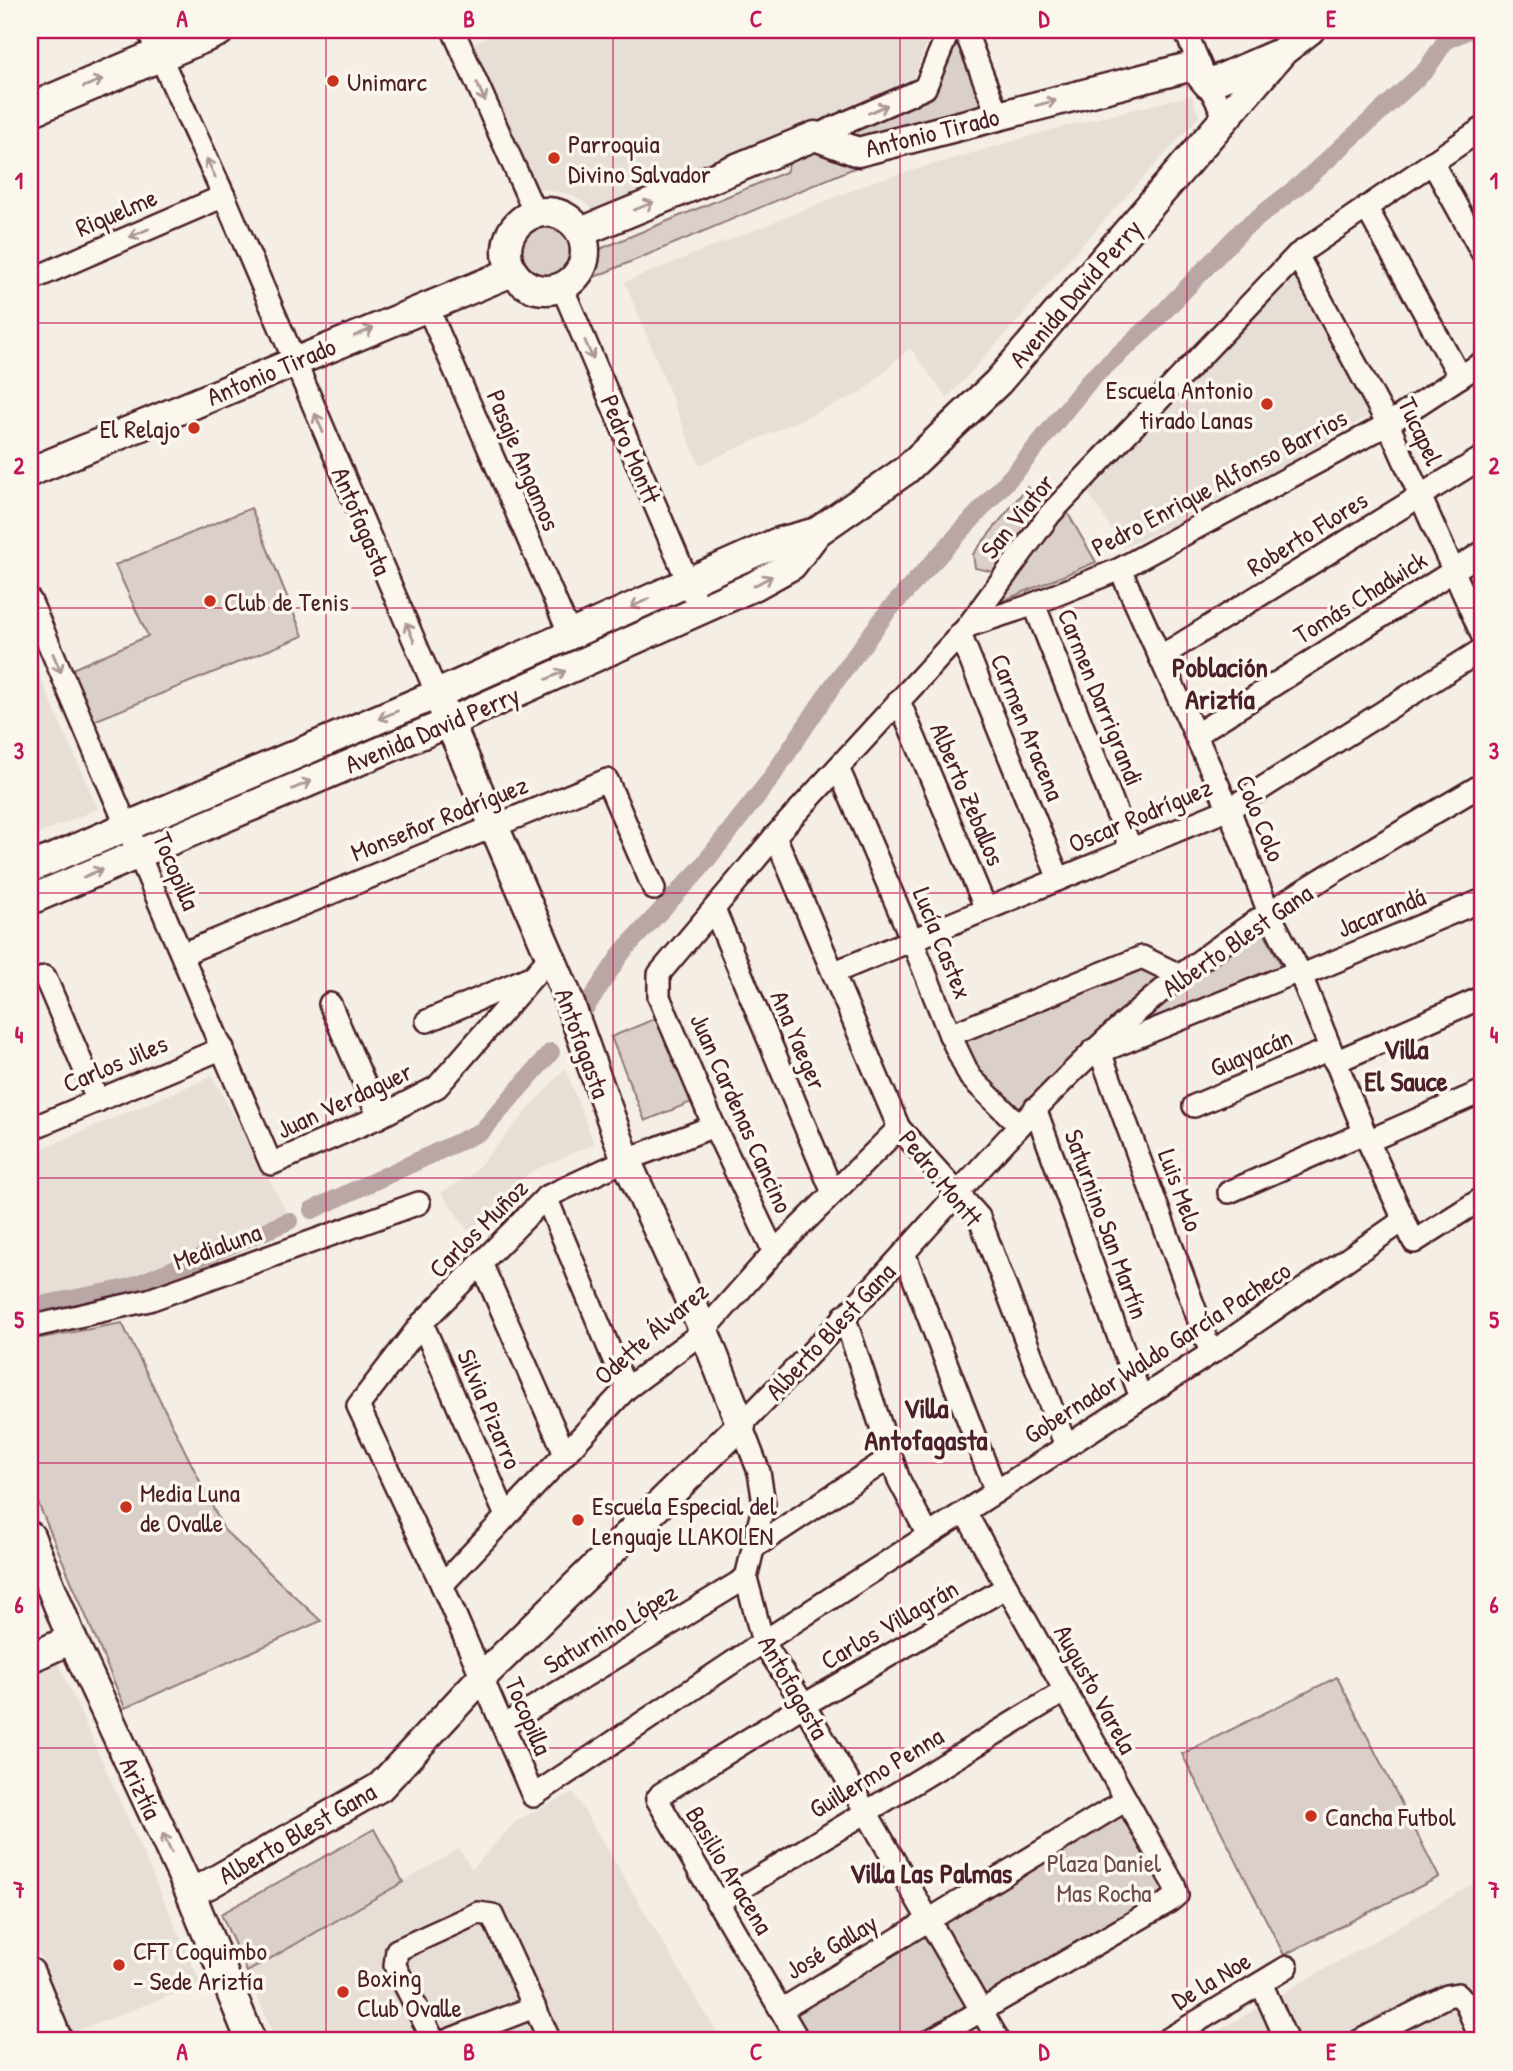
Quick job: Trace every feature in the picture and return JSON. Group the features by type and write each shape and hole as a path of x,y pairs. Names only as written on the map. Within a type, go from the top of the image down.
{"main road":[{"path":"30,110 153,42 218,30"},
{"name":"Avenida David Perry","path":"30,900 448,723 754,586 792,565 817,532 906,470 999,382 1283,51 1310,30"},
{"path":"1208,84 1283,51"},
{"name":"Antonio Tirado","path":"816,136 858,152 1193,66 1208,84"},
{"path":"581,232 816,136"},
{"path":"535,213 561,215 581,232 585,257 581,270 562,288 548,291 534,289 512,272 506,248 515,226 524,218 535,213"},
{"name":"Antonio Tirado","path":"30,472 512,272"},
{"name":"Avenida David Perry","path":"30,868 437,694 776,543 817,532"},
{"name":"Antofagasta","path":"437,694 495,825 542,966 566,993 625,1160 704,1331 741,1425"},
{"name":"Alberto Blest Gana","path":"190,1892 209,1884 380,1787 482,1677 741,1425"},
{"name":"Ariztía","path":"30,1536 72,1639 190,1892 251,2041"},
{"path":"30,1658 72,1639"},
{"path":"30,1973 47,2037"}],"street":[{"path":"453,30 535,213"},
{"path":"816,136 925,88 949,30"},
{"path":"965,30 998,116"},
{"path":"1185,30 1225,117"},
{"name":"Antofagasta","path":"153,42 224,196 437,694"},
{"name":"San Viator","path":"659,997 659,974 775,836 964,630 1050,513 1297,254 1483,128"},
{"path":"1433,162 1483,254"},
{"name":"Riquelme","path":"30,280 224,196"},
{"path":"1366,207 1460,377"},
{"name":"Tucapel","path":"1297,254 1388,424 1483,637"},
{"name":"Pedro Montt","path":"562,288 700,610"},
{"name":"Pasaje Angamos","path":"427,306 570,635"},
{"name":"Pedro Enrique Alfonso Barrios","path":"964,630 1120,569 1388,424 1483,362"},
{"name":"Roberto Flores","path":"1160,657 1483,457"},
{"name":"Tomás Chadwick","path":"1195,735 1483,552"},
{"name":"Colo Colo","path":"1120,569 1229,809 1269,913 1300,973 1366,1137 1414,1242 1483,1198"},
{"name":"Tocopilla","path":"30,600 271,1164"},
{"name":"Carmen Darrigrandi","path":"1034,604 1131,849"},
{"name":"Carmen Aracena","path":"964,630 1059,879"},
{"name":"Oscar Rodríguez","path":"835,972 1229,809 1483,649"},
{"name":"Alberto Zeballos","path":"899,701 986,909"},
{"name":"Lucía Castex","path":"838,768 970,1077 1018,1125"},
{"name":"Monseñor Rodríguez","path":"182,954 607,780 654,889"},
{"name":"Alberto Blest Gana","path":"741,1425 904,1253 1018,1125 1181,976 1269,913 1483,784"},
{"name":"Pedro Montt","path":"775,836 899,1128 979,1217 1066,1446"},
{"name":"Jacarandá","path":"1096,1051 1483,900"},
{"name":"Ana Yaeger","path":"714,909 833,1193"},
{"path":"950,1035 1143,957 1181,976"},
{"path":"427,1021 542,966"},
{"name":"Juan Verdaguer","path":"271,1164 379,1117 437,1087 542,966"},
{"path":"45,977 98,1101"},
{"name":"Juan Cardenas Cancino","path":"659,997 714,1126 774,1252"},
{"name":"Guayacán","path":"1194,1106 1483,997"},
{"path":"330,1004 379,1117"},
{"name":"Carlos Jiles","path":"30,1129 223,1048"},
{"name":"Luis Melo","path":"1096,1051 1211,1353"},
{"path":"1229,1192 1483,1091"},
{"name":"Saturnino San Martín","path":"1035,1108 1141,1398"},
{"name":"Carlos Muñoz","path":"358,1406 422,1323 545,1197 625,1160 714,1126"},
{"name":"Odette Álvarez","path":"442,1585 625,1389 704,1331 774,1252 899,1128"},
{"path":"545,1197 625,1389"},
{"name":"Medialuna","path":"30,1327 149,1300 419,1203"},
{"name":"Gobernador Waldo García Pacheco","path":"763,1642 1211,1353 1404,1220"},
{"path":"904,1253 996,1492"},
{"path":"481,1263 565,1454"},
{"path":"844,1316 899,1480 928,1535"},
{"name":"Silvia Pizarro","path":"422,1323 506,1517"},
{"name":"Tocopilla","path":"358,1406 442,1585 533,1796 763,1642"},
{"name":"Antofagasta","path":"741,1425 760,1472 764,1503 746,1578 763,1642 804,1705 999,2041"},
{"path":"755,1546 891,1457"},
{"name":"Augusto Varela","path":"965,1512 1174,1885 1177,1895 981,2010"},
{"name":"Saturnino López","path":"503,1726 746,1578"},
{"name":"Carlos Villagrán","path":"657,1799 804,1705 1007,1587"},
{"name":"Guillermo Penna","path":"717,1903 1065,1691"},
{"name":"Basilio Aracena","path":"657,1799 799,2041"},
{"name":"José Gallay","path":"781,2010 1126,1800"},
{"path":"434,2041 395,1966 397,1950 478,1913 492,1915 550,2041"},
{"name":"De la Noe","path":"1164,2041 1287,1967"},
{"path":"1261,1983 1287,2041"},
{"path":"1359,2041 1447,1996 1458,1994 1466,2003 1481,2041"},
{"path":"446,2041 534,2007"},
{"path":"929,2041 981,2010"}],"shaded area":[{"path":"505,30 566,30 568,34 579,30 932,30 913,80 602,215 572,195 536,188 472,44"},
{"path":"1192,95 1199,117 947,398 910,348 861,393 699,465 625,282 875,181 1062,127"},
{"name":"Escuela Antonio tirado Lanas","path":"1294,275 1369,415 1210,508 1123,548 1088,492"},
{"path":"30,654 98,809 30,837"},
{"path":"565,1068 594,1144 530,1172 469,1232 441,1193 472,1174"},
{"path":"212,1076 287,1212 119,1284 44,1304 30,1282 30,1154"},
{"path":"58,1662 201,1984 71,2033 30,1931 30,1674"},
{"path":"573,1792 722,2041 276,2041 247,1972 459,1849 472,1869 516,1821"},
{"path":"1483,1878 1483,2041 1201,2041 1209,2036"}],"green space":[{"path":"955,30 986,104 863,145 833,134 929,92"},
{"path":"818,147 866,163 585,281 598,261 600,249 786,172 793,155"},
{"path":"546,221 563,226 571,234 576,251 571,268 563,276 546,281 529,276 521,268 516,251 521,234 529,226"},
{"path":"1027,487 1052,504 994,572 975,568 973,554"},
{"name":"Club de Tenis","path":"251,508 303,636 94,721 70,670 148,636 115,565"},
{"path":"1067,512 1096,562 990,606"},
{"path":"678,597 688,601 468,703 464,698 464,692"},
{"path":"422,713 426,717 157,837 148,828"},
{"path":"1263,931 1285,972 1124,1035 1192,979"},
{"path":"1141,966 1160,980 1018,1110 979,1074 962,1041"},
{"path":"659,1017 694,1101 645,1121 611,1037"},
{"name":"Media Luna de Ovalle","path":"122,1323 224,1530 321,1621 125,1708 30,1484 30,1340"},
{"name":"Cancha Futbol","path":"1337,1677 1439,1877 1284,1955 1182,1754"},
{"name":"Plaza Daniel Mas Rocha","path":"1126,1805 1176,1894 983,2004 936,1921"},
{"path":"374,1829 403,1882 247,1972 221,1914"},
{"path":"929,1925 976,2008 920,2041 806,2041 788,2012"}],"waterway":[{"path":"574,1025 623,951 699,870 769,781 831,688 888,611 1019,468 1090,380 1152,324 1242,230 1302,183 1426,70 1446,40 1469,30"},
{"path":"312,1210 482,1131 551,1052"},
{"path":"30,1307 128,1288 289,1221"}],"place":[{"name":"Unimarc","path":"333,81"},
{"name":"Parroquia Divino Salvador","path":"554,158"},
{"name":"Escuela Antonio tirado Lanas","path":"1267,404"},
{"name":"El Relajo","path":"194,428"},
{"name":"Club de Tenis","path":"210,601"},
{"name":"Media Luna de Ovalle","path":"126,1507"},
{"name":"Escuela Especial del Lenguaje LLAKOLEN","path":"578,1520"},
{"name":"Cancha Futbol","path":"1311,1816"},
{"name":"CFT Coquimbo - Sede Ariztía","path":"119,1965"},
{"name":"Boxing Club Ovalle","path":"343,1992"}],"district":[{"name":"Población Ariztía","path":"1220,683"},
{"name":"Villa El Sauce","path":"1406,1065"},
{"name":"Villa Antofagasta","path":"926,1424"},
{"name":"Villa Las Palmas","path":"931,1873"}]}
